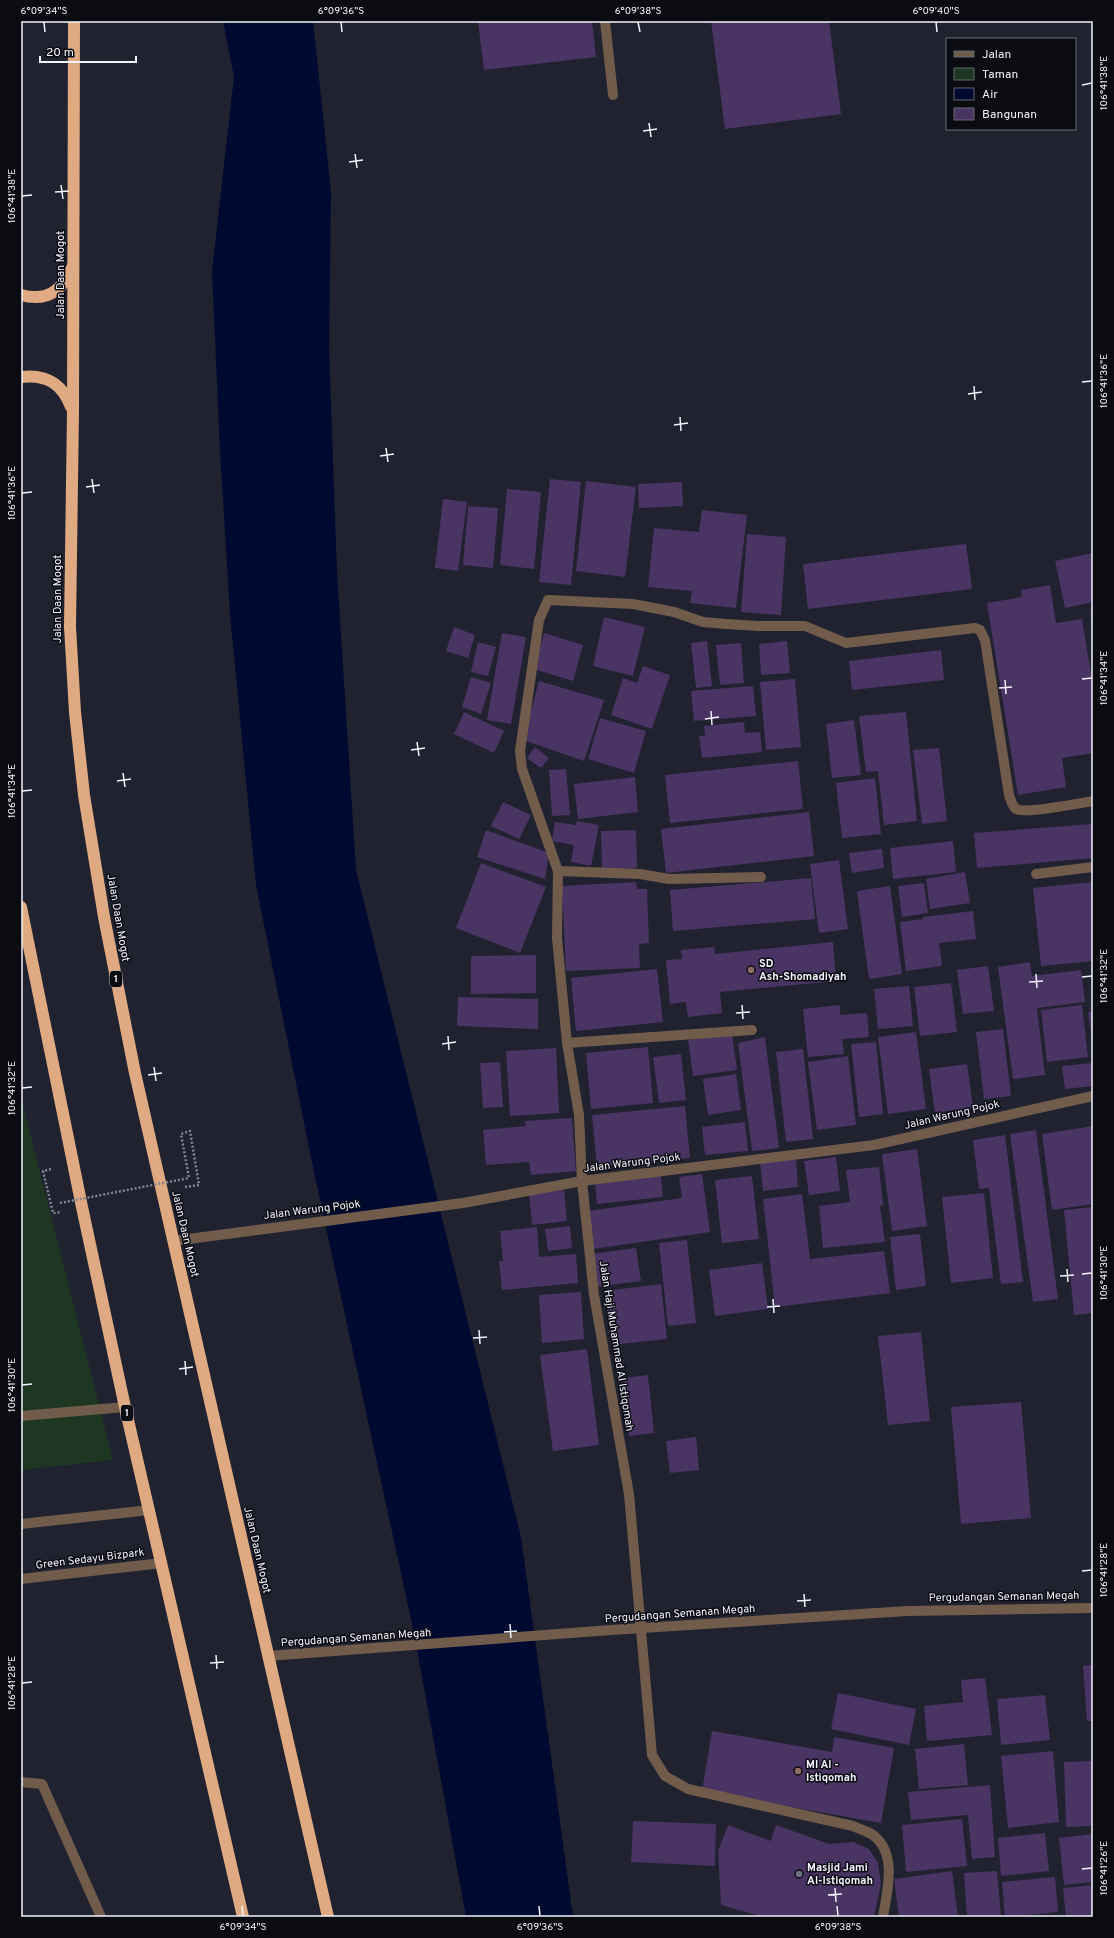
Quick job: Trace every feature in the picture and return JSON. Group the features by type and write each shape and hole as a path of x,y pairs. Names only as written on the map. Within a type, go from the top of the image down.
{"highway":[{"name":"Jalan Daan Mogot","path":"74,21 74,265 70,627 75,712 84,795 104,917 135,1072 328,1917"},
{"path":"21,295 32,298 51,294 66,282 74,265"},
{"path":"21,377 34,376 52,381 66,394 73,411"},
{"name":"1","path":"21,907 80,1199 125,1407 243,1917"}],"street":[{"path":"606,21 613,95"},
{"name":"Jalan Haji Muhammad Al Istiqomah","path":"883,1917 889,1874 887,1852 873,1835 853,1826 688,1789 665,1776 652,1755 629,1494 594,1295 582,1181 579,1115 567,1043 557,938 558,871 522,769 520,750 539,620 548,600 632,604 674,612 703,622 742,626 805,626 846,644 966,628 980,630 985,640 1009,796 1012,805 1017,809 1030,810 1093,801"},
{"path":"1036,874 1093,867"},
{"path":"558,871 640,874 670,879 761,877"},
{"path":"567,1043 752,1030"},
{"name":"Jalan Warung Pojok","path":"173,1241 463,1203 582,1181 874,1145 1093,1096"},
{"path":"21,1416 125,1407"},
{"path":"21,1524 150,1510"},
{"name":"Green Sedayu Bizpark","path":"21,1578 162,1563"},
{"name":"Pergudangan Semanan Megah","path":"268,1656 314,1654 611,1630 908,1611 1093,1608"},
{"path":"21,1782 42,1784 101,1917"}],"path":[{"path":"59,1196 60,1203 189,1178 181,1134 190,1132 199,1184"},
{"path":"53,1213 43,1171 52,1169 54,1176"}],"green space":[{"path":"21,1098 113,1460 21,1470"}],"water":[{"path":"223,21 313,21 331,191 329,349 337,572 356,870 521,1537 573,1917 466,1917 414,1633 315,1177 256,885 230,614 220,451 212,271 234,77"}],"building":[{"path":"478,21 592,21 596,57 484,70"},
{"path":"711,21 829,21 841,114 725,129"},
{"path":"550,479 581,482 571,585 539,582"},
{"path":"586,481 636,487 625,577 576,571"},
{"path":"682,482 683,506 639,508 638,484"},
{"path":"507,489 541,492 534,569 500,565"},
{"path":"443,499 467,502 458,571 435,568"},
{"path":"468,506 498,508 493,568 463,565"},
{"path":"702,510 747,515 736,608 690,603 692,591 648,587 654,528 699,532"},
{"path":"747,534 786,537 781,615 741,612"},
{"path":"966,544 972,589 808,609 803,564"},
{"path":"1093,553 1093,602 1065,608 1055,561"},
{"path":"1050,585 1056,623 1082,619 1093,686 1093,753 1062,758 1066,787 1018,795 987,603 1022,597 1021,590"},
{"path":"1090,609 1093,609 1093,624 1092,624"},
{"path":"604,617 645,627 633,676 593,666"},
{"path":"454,627 475,635 468,658 446,651"},
{"path":"502,633 526,637 511,724 487,720"},
{"path":"544,633 583,645 573,681 534,669"},
{"path":"707,641 712,686 696,688 691,643"},
{"path":"787,641 790,673 761,675 759,644"},
{"path":"478,642 496,647 488,676 471,672"},
{"path":"741,643 744,683 720,685 716,645"},
{"path":"941,650 944,680 852,690 849,661"},
{"path":"643,666 670,675 652,729 611,715 623,678 637,683"},
{"path":"471,677 491,683 481,714 462,707"},
{"path":"795,679 801,747 766,750 760,682"},
{"path":"539,681 604,700 584,761 523,740"},
{"path":"753,686 756,716 694,721 691,691"},
{"path":"464,712 504,731 494,753 454,734"},
{"path":"906,712 917,821 884,825 878,771 866,772 859,716"},
{"path":"600,718 646,731 634,773 588,759"},
{"path":"854,720 861,775 832,778 826,724"},
{"path":"744,722 745,733 760,732 762,752 702,758 699,736 705,736 704,726"},
{"path":"535,747 549,758 541,768 527,758"},
{"path":"939,748 947,821 922,824 913,750"},
{"path":"798,761 803,809 670,823 665,775"},
{"path":"566,769 570,815 552,816 549,770"},
{"path":"635,777 638,812 578,819 574,784"},
{"path":"875,778 881,834 842,838 836,783"},
{"path":"503,802 531,815 519,839 491,826"},
{"path":"809,812 814,856 666,873 661,829"},
{"path":"577,821 599,825 591,866 571,862 574,845 552,841 555,822 576,825"},
{"path":"1092,824 1093,858 977,868 974,833"},
{"path":"486,830 549,853 545,879 477,857"},
{"path":"636,830 637,868 602,870 601,831"},
{"path":"953,841 956,872 893,879 890,848"},
{"path":"882,849 884,868 852,873 849,853"},
{"path":"839,860 848,929 819,933 810,864"},
{"path":"481,863 546,887 520,953 456,928"},
{"path":"965,872 970,903 930,909 926,879"},
{"path":"811,878 815,919 673,931 670,890"},
{"path":"636,882 637,889 647,889 649,943 639,944 640,968 566,971 562,886"},
{"path":"1093,882 1093,961 1041,966 1033,888"},
{"path":"924,883 928,913 902,917 898,886"},
{"path":"890,886 902,974 869,979 857,891"},
{"path":"973,911 976,939 939,943 942,966 906,971 900,922 923,919 923,917"},
{"name":"SD Ash-Shomadiyah","path":"833,942 836,981 720,992 722,1013 688,1017 686,1002 670,1004 666,960 682,959 681,950 714,947 715,954"},
{"path":"536,955 536,993 471,994 471,956"},
{"path":"1030,962 1032,976 1081,970 1085,1002 1037,1008 1045,1075 1013,1079 998,967"},
{"path":"988,966 994,1011 963,1014 957,970"},
{"path":"657,969 663,1022 576,1031 571,978"},
{"path":"951,983 957,1032 920,1036 914,987"},
{"path":"909,986 913,1026 878,1029 874,989"},
{"path":"458,997 538,999 538,1029 457,1026"},
{"path":"840,1005 840,1015 867,1013 869,1037 842,1039 844,1054 808,1057 803,1009"},
{"path":"1082,1005 1088,1057 1047,1062 1041,1010"},
{"path":"1093,1011 1093,1040 1092,1040 1088,1012"},
{"path":"1003,1029 1011,1096 984,1099 976,1032"},
{"path":"916,1032 926,1109 888,1114 878,1037"},
{"path":"732,1034 737,1070 693,1076 688,1040"},
{"path":"765,1037 779,1148 752,1151 738,1043"},
{"path":"876,1042 883,1114 859,1117 851,1044"},
{"path":"648,1047 653,1103 591,1109 586,1053"},
{"path":"556,1048 559,1113 510,1116 506,1051"},
{"path":"803,1049 813,1139 786,1142 776,1052"},
{"path":"681,1054 686,1100 659,1103 653,1057"},
{"path":"848,1056 856,1125 817,1130 808,1062"},
{"path":"500,1062 503,1107 483,1108 480,1063"},
{"path":"1093,1063 1093,1086 1065,1089 1062,1066"},
{"path":"967,1064 973,1107 935,1113 929,1069"},
{"path":"736,1074 741,1110 708,1115 703,1079"},
{"path":"685,1106 690,1158 597,1167 592,1115"},
{"path":"572,1118 576,1171 531,1175 529,1162 486,1165 483,1130 526,1126 525,1121"},
{"path":"745,1122 748,1151 705,1155 702,1127"},
{"path":"1093,1126 1093,1204 1052,1210 1042,1134"},
{"path":"1036,1130 1058,1299 1033,1302 1010,1134"},
{"path":"1005,1135 1023,1282 1001,1284 989,1188 979,1189 973,1140"},
{"path":"917,1149 927,1226 892,1231 882,1154"},
{"path":"836,1157 840,1191 809,1195 804,1161"},
{"path":"796,1159 798,1187 763,1191 760,1163"},
{"path":"879,1167 883,1205 880,1206 885,1242 823,1248 819,1206 850,1202 846,1170"},
{"path":"702,1174 710,1232 593,1249 588,1211 682,1198 679,1177"},
{"path":"661,1176 663,1197 597,1204 595,1183"},
{"path":"752,1176 759,1239 722,1243 715,1180"},
{"path":"564,1190 567,1221 532,1225 529,1194"},
{"path":"984,1193 993,1278 951,1283 942,1197"},
{"path":"802,1194 810,1259 884,1251 890,1293 775,1307 763,1199"},
{"path":"1093,1207 1093,1313 1074,1315 1064,1210"},
{"path":"570,1226 572,1248 548,1251 545,1229"},
{"path":"537,1227 539,1257 576,1254 578,1283 502,1290 499,1261 503,1261 500,1231"},
{"path":"920,1234 926,1286 896,1290 890,1237"},
{"path":"687,1240 696,1323 668,1326 659,1243"},
{"path":"636,1248 641,1281 595,1287 591,1254"},
{"path":"762,1263 768,1309 715,1316 709,1270"},
{"path":"661,1284 667,1339 611,1345 605,1291"},
{"path":"581,1292 584,1339 542,1343 539,1295"},
{"path":"921,1332 930,1421 888,1425 878,1336"},
{"path":"587,1349 599,1445 553,1451 540,1355"},
{"path":"648,1375 654,1433 629,1436 623,1378"},
{"path":"1021,1402 1031,1518 961,1524 951,1407"},
{"path":"696,1437 699,1470 670,1473 666,1441"},
{"path":"1093,1665 1093,1721 1087,1721 1083,1666"},
{"path":"985,1678 992,1735 927,1741 924,1706 963,1702 961,1680"},
{"path":"838,1693 916,1709 909,1745 831,1729"},
{"path":"1045,1695 1050,1740 1001,1745 997,1699"},
{"name":"MI Al - Istiqomah","path":"712,1731 832,1752 834,1737 894,1748 881,1823 702,1791"},
{"path":"964,1744 968,1785 919,1789 915,1749"},
{"path":"1053,1751 1059,1822 1008,1828 1001,1756"},
{"path":"1093,1761 1093,1826 1066,1827 1064,1762"},
{"path":"990,1785 995,1857 972,1859 968,1815 911,1820 908,1792"},
{"path":"962,1819 967,1866 906,1872 902,1825"},
{"path":"633,1821 716,1824 715,1866 631,1862"},
{"name":"Masjid Jami Al-Istiqomah","path":"728,1825 771,1841 776,1825 829,1844 853,1842 869,1849 878,1863 881,1884 874,1917 763,1917 721,1905 718,1851"},
{"path":"1045,1833 1049,1871 1001,1876 998,1838"},
{"path":"1093,1834 1093,1882 1064,1885 1059,1838"},
{"path":"952,1871 958,1917 899,1917 894,1879"},
{"path":"997,1871 1001,1917 967,1917 964,1873"},
{"path":"1055,1877 1058,1912 1005,1917 1002,1882"},
{"path":"1093,1885 1093,1917 1066,1917 1063,1888"}],"place":[{"name":"SD Ash-Shomadiyah","path":"751,970"},
{"name":"MI Al - Istiqomah","path":"798,1771"},
{"name":"Masjid Jami Al-Istiqomah","path":"799,1874"}]}
